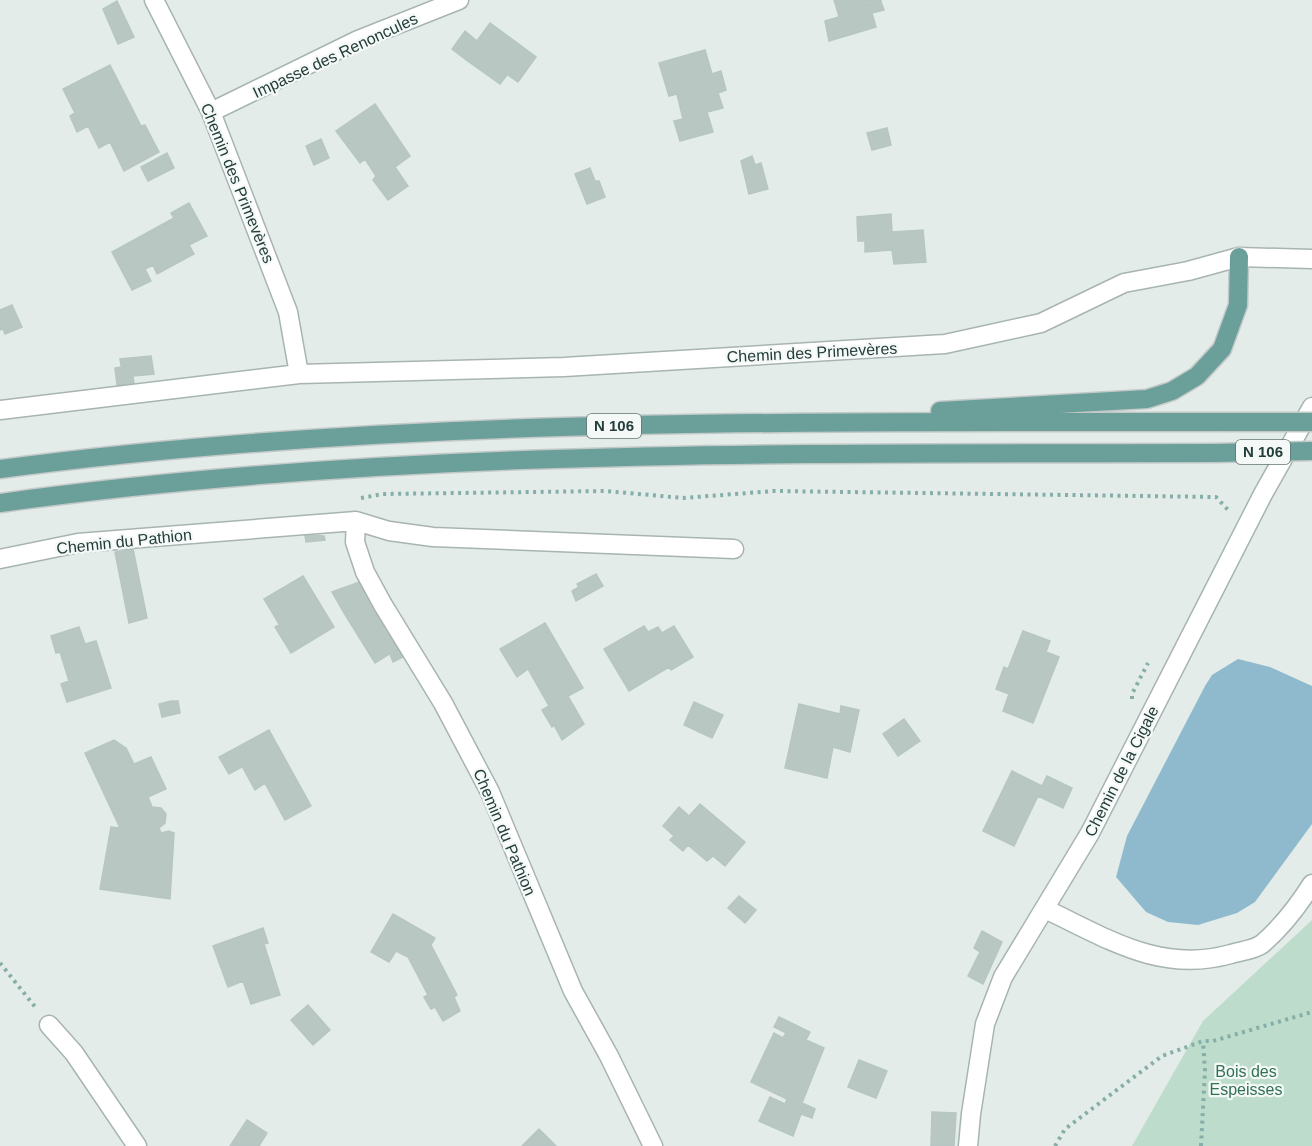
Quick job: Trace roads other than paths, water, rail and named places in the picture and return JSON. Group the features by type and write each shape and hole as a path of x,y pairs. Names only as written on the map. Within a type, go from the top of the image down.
{"main road":[{"path":"737,423 1147,399 1172,391 1197,376 1222,349 1238,305 1239,257"},
{"name":"N 106","path":"0,470 80,459 228,444 380,434 737,423 1312,422"},
{"name":"N 106","path":"0,503 94,490 380,466 688,455 1312,451"}],"street":[{"name":"Chemin des Primevères","path":"154,0 211,112 288,312 299,374"},
{"name":"Impasse des Renoncules","path":"211,112 358,40 459,0"},
{"name":"Chemin des Primevères","path":"0,410 299,374 564,367 945,344 1041,323 1124,283 1188,271 1239,257 1312,259"},
{"name":"Chemin de la Cigale","path":"968,1146 970,1114 985,1024 1003,977 1090,833 1263,494 1312,407"},
{"name":"Chemin du Pathion","path":"356,521 355,542 365,572 406,646 443,703 480,772 573,991 609,1056 653,1146"},
{"name":"Chemin du Pathion","path":"0,559 78,543 356,521 389,531 434,537 734,549"},
{"path":"1045,909 1138,953 1175,961 1213,959 1260,946 1297,909 1312,884"},
{"path":"49,1025 74,1053 137,1146"}],"water":[{"path":"1238,659 1270,667 1312,686 1312,824 1255,902 1237,913 1198,925 1168,922 1146,912 1116,877 1127,836 1205,686 1212,675"}],"park label":[{"name":"Bois des Espeisses","path":"1246,1080"}]}
